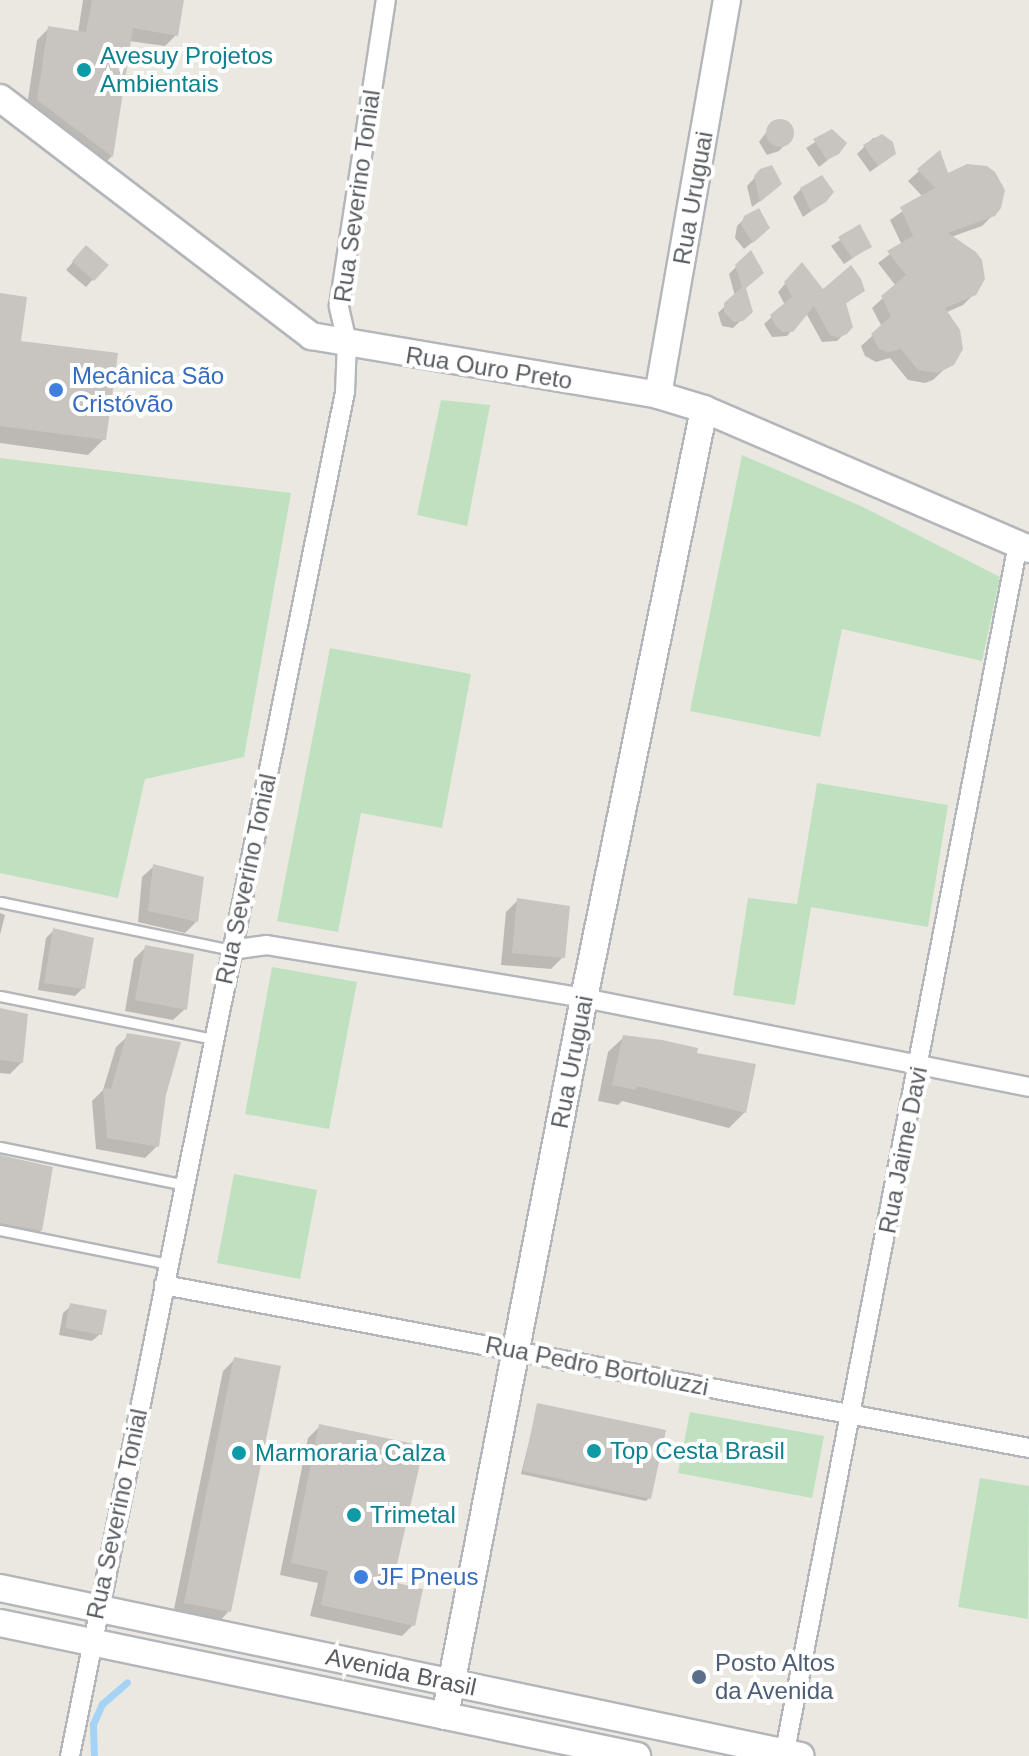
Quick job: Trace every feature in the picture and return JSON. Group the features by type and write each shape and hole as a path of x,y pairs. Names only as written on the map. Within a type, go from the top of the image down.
{"street":[{"name":"Rua Severino Tonial","path":"70,1756 97,1608 345,392 347,342 339,306 386,0"},
{"name":"Rua Uruguai","path":"658,395 727,0"},
{"name":"Rua Ouro Preto","path":"0,98 311,336 658,395 704,409 1024,547"},
{"name":"Rua Uruguai","path":"445,1716 584,998 704,409"},
{"name":"Rua Jaime Davi","path":"790,1755 919,1065 1024,547"},
{"path":"231,950 267,945 584,998 1029,1087"},
{"name":"Rua Pedro Bortoluzzi","path":"164,1285 1029,1448"},
{"name":"Avenida Brasil","path":"0,1588 790,1755"},
{"name":"Avenida Brasil","path":"0,1623 637,1756"}],"lane":[{"path":"0,902 231,950"},
{"path":"0,996 213,1039"},
{"path":"0,1147 185,1185"},
{"path":"0,1230 168,1264"}],"green space":[{"path":"441,400 490,405 467,526 417,515"},
{"path":"742,455 863,507 1000,577 982,661 842,629 820,737 690,711"},
{"path":"0,458 291,493 244,757 145,779 118,898 0,873"},
{"path":"330,648 471,674 442,828 361,813 338,932 277,921"},
{"path":"817,783 948,805 928,927 811,907 795,1005 733,995 748,898 797,904"},
{"path":"272,967 357,982 329,1129 245,1114"},
{"path":"234,1174 317,1190 300,1279 217,1263"},
{"path":"690,1412 824,1436 812,1498 678,1473"},
{"path":"980,1478 1029,1486 1028,1619 958,1607"}],"building":[{"name":"Avesuy Projetos Ambientais","path":"92,0 184,0 178,36 133,28 113,157 37,100 48,26 86,32"},
{"path":"780,119 790,123 794,133 790,143 780,147 770,143 766,133 770,123"},
{"path":"832,129 847,143 839,154 827,160 813,139"},
{"path":"882,134 893,142 896,154 878,166 863,145"},
{"path":"940,150 948,173 967,164 987,166 995,172 1005,190 1001,208 995,216 948,233 976,252 982,260 985,279 976,295 945,308 960,330 963,349 954,365 937,373 918,370 901,349 888,352 879,349 871,334 891,316 881,296 906,275 887,251 913,236 900,207 935,188 917,169"},
{"path":"772,165 782,184 760,202 754,176 760,169"},
{"path":"822,175 834,192 826,202 811,211 800,188"},
{"path":"759,208 770,228 753,243 741,225 744,216"},
{"path":"860,224 872,247 852,258 838,237"},
{"path":"86,245 109,265 94,281 72,261"},
{"path":"751,250 764,273 746,288 753,312 743,321 734,322 724,312 724,303 742,287 735,265"},
{"path":"802,262 823,289 851,265 861,279 865,291 846,303 853,327 847,334 838,338 830,335 814,306 793,332 783,332 776,326 770,315 792,297 784,282"},
{"name":"Mecânica São Cristóvão","path":"0,293 27,297 21,341 118,353 106,440 0,426"},
{"path":"153,864 204,877 198,922 148,911"},
{"path":"517,898 570,906 565,958 512,953"},
{"path":"53,928 94,938 85,989 44,983"},
{"path":"145,945 194,954 187,1010 135,1000"},
{"path":"0,1008 28,1014 23,1063 0,1060"},
{"path":"127,1033 181,1042 166,1095 159,1147 107,1138 103,1088 111,1089"},
{"path":"623,1035 662,1040 698,1048 697,1053 756,1064 746,1113 637,1086 636,1090 612,1085"},
{"path":"0,1155 53,1167 42,1231 0,1223"},
{"path":"70,1303 107,1310 102,1335 65,1328"},
{"name":"Marmoraria Calza","path":"234,1357 281,1366 231,1612 184,1603"},
{"name":"Top Cesta Brasil","path":"537,1403 666,1430 651,1499 523,1471"},
{"path":"319,1424 424,1446 393,1582 423,1589 415,1626 321,1605 328,1571 291,1563"}],"waterway":[{"path":"94,1756 93,1724 102,1704 127,1682"}],"place":[{"name":"Avesuy Projetos Ambientais","path":"84,70"},
{"name":"Mecânica São Cristóvão","path":"56,390"},
{"name":"Top Cesta Brasil","path":"594,1451"},
{"name":"Marmoraria Calza","path":"239,1453"},
{"name":"Trimetal","path":"354,1515"},
{"name":"JF Pneus","path":"361,1577"},
{"name":"Posto Altos da Avenida","path":"699,1677"}]}
